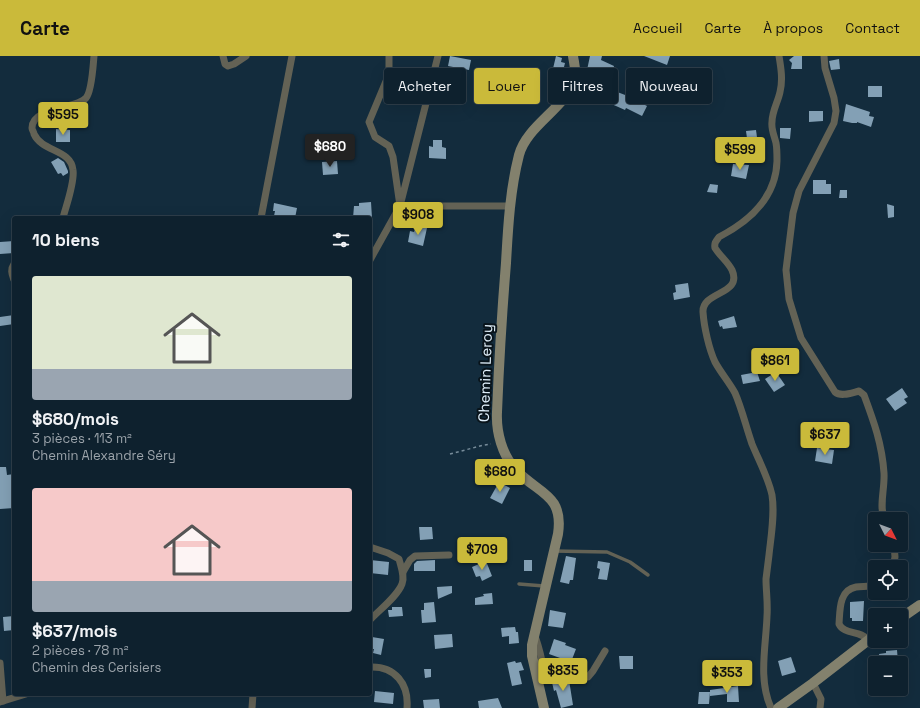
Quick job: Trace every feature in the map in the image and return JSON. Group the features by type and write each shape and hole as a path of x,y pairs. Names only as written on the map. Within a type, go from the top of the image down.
{"street":[{"path":"64,216 73,178 71,164 62,154 42,144 35,136 32,128 38,117 46,112 79,102 86,98 89,92 94,56"},
{"path":"223,56 225,64 228,66 246,56"},
{"path":"261,216 292,56"},
{"path":"388,56 389,74 369,122 375,137 388,146 393,157 400,206"},
{"path":"372,256 400,206 438,56"},
{"name":"Chemin Leroy","path":"544,708 532,656 532,645 558,528 558,516 556,507 544,492 522,476 514,468 501,443 498,430 497,413 503,296 510,206 519,153 535,128 569,92 575,79 573,56"},
{"path":"772,708 767,697 764,682 764,653 768,614 766,580 773,511 772,497 769,482 752,444 738,401 710,350 703,313 705,305 708,301 729,288 733,282 734,275 731,268 715,248 716,241 743,224 756,212 766,198 772,183 777,162 776,144 772,125 773,114 780,92 782,71 779,56"},
{"path":"824,56 825,68 834,98 836,111 834,123 800,191 793,213 786,270 789,299 801,338 835,392 841,395 859,391 864,395 879,438 884,485 882,512"},
{"path":"400,206 510,206"},
{"path":"372,548 388,553 399,559 403,572 402,584 396,594 372,618"},
{"path":"403,572 410,560 415,556 449,555"},
{"path":"868,586 856,587 845,592 841,601 839,624 842,630 868,636"},
{"path":"908,614 920,606"},
{"path":"534,634 544,664 552,670 588,677 605,651"},
{"path":"778,708 868,640"},
{"path":"0,663 2,702 20,696"},
{"path":"372,667 384,668 391,671 399,679 406,692 407,708"},
{"path":"813,683 821,699 820,708"},
{"path":"252,708 254,696"}],"lane":[{"path":"553,551 607,552 630,562 648,574"},
{"path":"519,584 545,586"}],"path":[{"path":"450,454 484,445 501,443"}],"building":[{"path":"450,56 471,60 469,70 466,68 448,66"},
{"path":"556,56 562,58 561,62 565,63 564,68 553,68"},
{"path":"590,56 602,56 601,60 614,66 614,68 587,68"},
{"path":"644,56 670,56 667,65"},
{"path":"794,56 802,56 802,69 791,69 792,63 789,60"},
{"path":"839,59 840,69 831,70 829,61"},
{"path":"868,86 882,86 882,97 868,97"},
{"path":"618,92 626,95 626,104 645,104 647,106 642,116 626,108 625,110 612,104 618,104"},
{"path":"846,104 870,112 869,116 874,117 871,127 857,122 852,123 843,121"},
{"path":"809,111 823,111 823,121 809,122"},
{"path":"780,128 791,128 790,139 780,138"},
{"path":"56,129 70,130 70,142 56,142"},
{"path":"756,130 760,159 750,160 746,131"},
{"path":"433,140 442,140 442,147 446,148 446,159 429,158 429,146 433,147"},
{"path":"58,158 64,162 68,171 68,173 63,176 61,173 58,174 51,162"},
{"path":"337,161 338,174 323,175 322,162"},
{"path":"733,164 749,165 746,179 731,176"},
{"path":"813,180 826,180 826,184 831,184 831,194 813,194"},
{"path":"710,184 718,185 717,193 707,192"},
{"path":"840,190 847,190 847,198 839,198"},
{"path":"371,202 372,216 353,216 354,206 359,206 359,203"},
{"path":"274,203 297,208 295,216 274,216 275,211 273,211"},
{"path":"887,204 894,206 894,217 888,218"},
{"path":"416,225 427,228 423,246 408,242 410,231 414,232"},
{"path":"12,241 12,253 0,254 0,242"},
{"path":"688,283 690,297 674,300 673,293 676,292 675,285"},
{"path":"12,315 12,324 0,326 0,317"},
{"path":"734,316 737,327 723,329 722,326 720,327 718,321"},
{"path":"757,372 760,381 743,384 741,375"},
{"path":"776,372 785,385 774,392 765,379"},
{"path":"902,388 908,397 904,399 907,403 895,411 886,399"},
{"path":"817,448 834,450 832,464 815,461"},
{"path":"0,467 6,467 7,475 12,474 12,508 0,509"},
{"path":"499,482 510,488 502,504 490,498"},
{"path":"419,527 432,527 433,539 420,540"},
{"path":"566,556 576,558 573,580 570,580 569,584 560,582"},
{"path":"372,560 389,562 388,575 372,573"},
{"path":"435,560 435,571 414,571 414,564 417,561"},
{"path":"524,560 532,560 532,571 524,571"},
{"path":"486,561 492,576 482,581 480,576 476,577 472,567"},
{"path":"598,561 610,563 607,580 598,579 600,569 597,568"},
{"path":"452,586 452,593 438,599 437,587"},
{"path":"492,593 493,604 475,605 475,598 484,596 483,594"},
{"path":"864,601 863,621 852,621 852,618 850,618 850,602"},
{"path":"434,602 436,622 422,623 421,610 424,610 424,603"},
{"path":"392,607 402,607 403,616 389,617 388,610 392,610"},
{"path":"550,610 566,613 563,628 548,626"},
{"path":"12,616 12,630 4,631 3,617"},
{"path":"515,627 516,632 518,632 519,643 509,644 509,636 502,637 501,628"},
{"path":"452,634 453,647 435,649 434,635"},
{"path":"372,637 384,639 381,655 373,653 374,649 372,649"},
{"path":"554,639 566,643 565,645 576,649 571,662 549,654"},
{"path":"897,650 898,656 879,656 879,654 886,653 886,651"},
{"path":"619,656 633,656 633,669 620,669"},
{"path":"791,657 796,672 782,676 778,661"},
{"path":"515,661 516,663 521,662 524,670 519,671 522,684 512,686 507,663"},
{"path":"424,669 431,669 431,677 425,678"},
{"path":"551,678 560,678 561,681 569,680 573,705 561,708 556,690 554,691"},
{"path":"738,686 739,702 727,702 727,694 710,696 710,690"},
{"path":"375,691 394,693 393,704 374,702"},
{"path":"699,692 710,692 709,704 698,704"},
{"path":"498,698 502,708 479,708 478,701"},
{"path":"439,699 440,708 424,708 423,700"}]}
